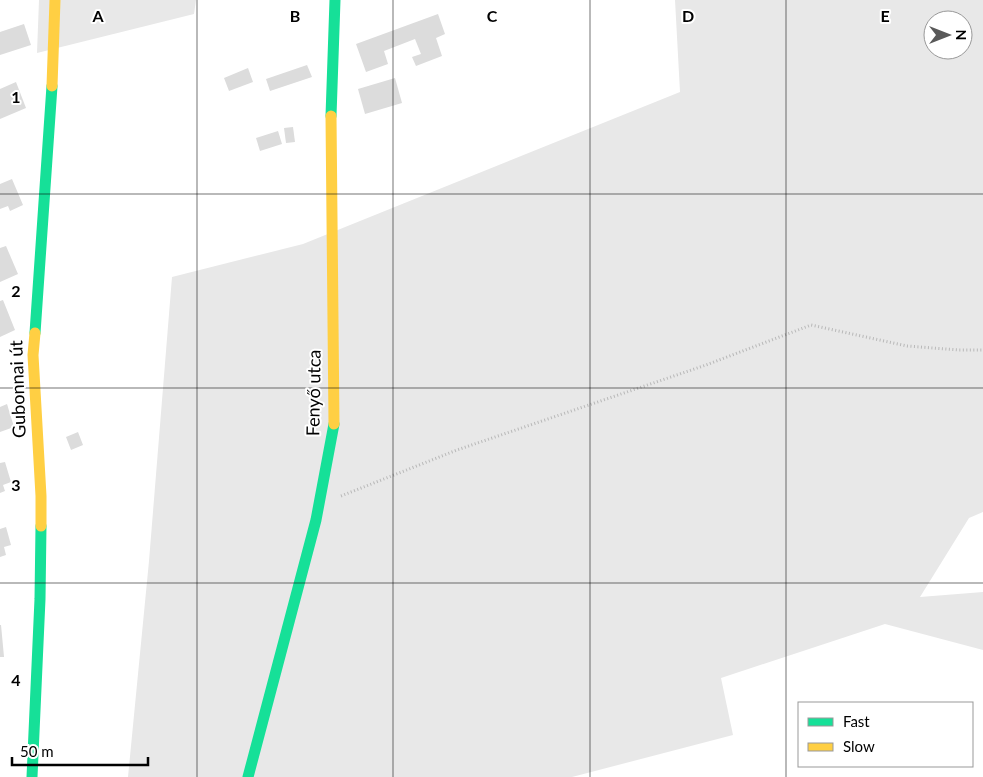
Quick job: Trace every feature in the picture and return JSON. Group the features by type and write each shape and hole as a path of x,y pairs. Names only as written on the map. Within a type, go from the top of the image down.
{"street":[{"name":"Gubonnai út","path":"32,777 40,599 41,496 33,356 51,103 55,0"},
{"name":"Fenyő utca","path":"248,777 316,520 334,430 331,121 335,0"}],"path":[{"path":"320,502 342,496 457,450 706,365 811,325 907,346 983,350"}],"shaded area":[{"path":"39,0 196,0 194,14 37,53"},
{"path":"675,0 983,0 983,512 969,518 920,597 983,592 983,650 885,624 721,678 733,735 572,777 128,777 149,561 172,277 303,244 680,92"}],"building":[{"path":"438,14 445,34 436,38 442,56 416,66 412,57 421,54 415,39 384,51 388,64 366,72 356,44"},
{"path":"24,24 31,45 0,55 0,32"},
{"path":"307,65 312,77 270,91 266,79"},
{"path":"248,68 253,82 229,91 224,78"},
{"path":"395,78 402,103 365,114 358,89"},
{"path":"16,82 26,108 0,119 0,89"},
{"path":"293,127 295,142 286,143 284,128"},
{"path":"278,131 282,144 260,151 256,138"},
{"path":"12,179 23,205 10,211 8,206 0,209 0,184"},
{"path":"6,246 18,274 0,282 0,248"},
{"path":"3,300 15,330 0,337 0,301"},
{"path":"7,404 14,427 0,432 0,407"},
{"path":"78,432 83,445 71,450 66,437"},
{"path":"5,462 11,482 3,485 5,491 0,493 0,463"},
{"path":"6,527 11,545 4,547 6,555 0,557 0,529"},
{"path":"1,625 4,657 0,657"}],"traffic: fast":[{"path":"331,116 335,0"},
{"path":"35,333 52,86"},
{"path":"248,777 316,520 334,424"},
{"path":"32,777 40,599 41,526"}],"traffic: slow":[{"path":"52,86 55,0"},
{"path":"331,116 334,424"},
{"path":"35,333 33,355 41,526"}]}
